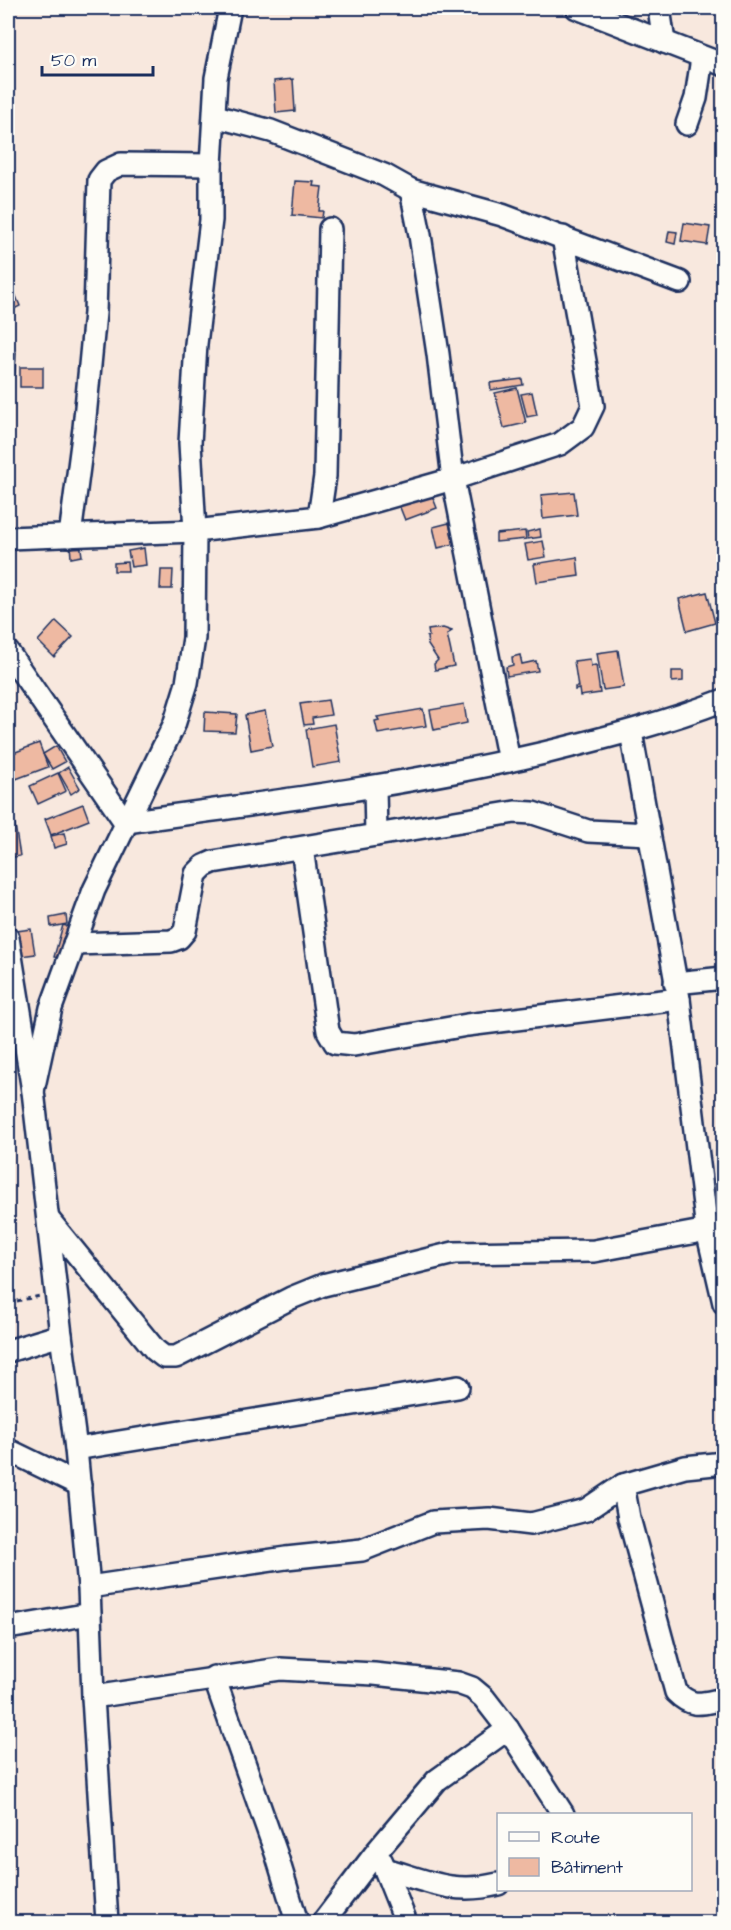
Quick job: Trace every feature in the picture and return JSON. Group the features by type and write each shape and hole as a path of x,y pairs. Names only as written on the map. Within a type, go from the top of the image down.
{"street":[{"path":"33,1091 51,1008 94,890 174,725 187,683 194,638 195,531 190,443 196,344 211,220 211,165 216,78 230,8"},
{"path":"577,8 723,65"},
{"path":"659,8 664,42"},
{"path":"687,124 696,98 702,58"},
{"path":"215,116 271,131 311,145 384,175 411,190 502,215 680,282"},
{"path":"70,536 84,428 95,313 99,180 106,171 121,164 211,165"},
{"path":"411,190 438,354 453,479 509,761"},
{"path":"319,517 325,476 330,229"},
{"path":"8,538 195,531 319,517 453,479 560,444 583,427 593,406 563,237"},
{"path":"8,652 126,822"},
{"path":"126,822 375,787 509,761 631,732 723,700"},
{"path":"631,732 677,991 715,1228 723,1303"},
{"path":"375,787 376,835"},
{"path":"75,944 171,941 179,938 185,931 196,874 204,866 213,862 515,812 533,813 588,831 649,834"},
{"path":"302,848 328,1031 335,1043 354,1045 677,991 723,978"},
{"path":"8,938 33,1091 80,1485 89,1587 93,1697 107,1923"},
{"path":"49,1220 155,1350 164,1357 176,1357 291,1298 323,1285 454,1252 594,1251 715,1228"},
{"path":"8,1351 61,1335"},
{"path":"76,1449 458,1387"},
{"path":"8,1450 80,1485"},
{"path":"89,1587 286,1558 362,1550 433,1522 489,1519 531,1524 586,1510 623,1485 686,1467 723,1463"},
{"path":"623,1485 629,1518 676,1692 686,1702 697,1704 723,1699"},
{"path":"8,1628 90,1614"},
{"path":"93,1697 214,1677 280,1669 374,1674 458,1683 472,1688 484,1698 508,1730 562,1813"},
{"path":"214,1677 276,1853 297,1923"},
{"path":"323,1923 381,1860 437,1780 508,1730"},
{"path":"381,1860 454,1889 482,1888 497,1884"},
{"path":"381,1860 406,1923"}],"path":[{"path":"8,1303 56,1293"}],"building":[{"path":"293,79 295,111 276,113 274,81"},
{"path":"295,181 314,182 313,186 322,187 319,211 323,211 322,218 292,215"},
{"path":"684,223 710,227 707,245 681,241"},
{"path":"669,231 677,232 675,244 667,242"},
{"path":"13,289 20,306 8,312 8,291"},
{"path":"8,352 16,352 15,374 8,373"},
{"path":"20,367 43,367 43,387 20,387"},
{"path":"522,379 523,385 491,390 490,383"},
{"path":"517,388 526,423 504,428 495,393"},
{"path":"532,392 537,415 527,417 521,394"},
{"path":"574,492 577,515 543,519 541,495"},
{"path":"431,493 437,508 405,520 399,505"},
{"path":"449,523 454,544 438,548 433,527"},
{"path":"540,529 541,537 528,539 527,532"},
{"path":"525,531 526,539 496,542 496,534"},
{"path":"543,541 546,557 528,560 525,544"},
{"path":"80,542 82,556 71,558 70,544"},
{"path":"144,548 146,565 131,567 128,551"},
{"path":"577,557 579,576 537,582 534,564"},
{"path":"127,562 128,571 114,571 114,563"},
{"path":"161,570 173,570 172,589 160,589"},
{"path":"707,592 715,623 687,631 679,599"},
{"path":"56,621 73,637 54,657 38,641"},
{"path":"443,628 452,631 447,634 454,666 435,670 434,664 438,660 428,645 428,630"},
{"path":"618,650 624,687 603,690 597,653"},
{"path":"520,655 522,664 536,661 538,671 507,676 506,667 513,665 512,657"},
{"path":"590,659 591,666 596,665 600,693 580,696 579,689 575,690 575,687 578,687 574,661"},
{"path":"672,671 683,671 683,681 672,682"},
{"path":"328,700 331,715 312,718 313,724 304,725 300,704"},
{"path":"464,704 467,723 434,730 430,710"},
{"path":"423,709 426,726 378,734 375,721 379,720 377,717"},
{"path":"265,711 272,746 251,750 245,715"},
{"path":"205,712 237,714 235,732 204,731"},
{"path":"334,724 341,762 312,767 306,729"},
{"path":"39,743 48,767 16,779 8,755"},
{"path":"56,746 65,762 52,769 43,754"},
{"path":"68,767 80,788 71,794 59,773"},
{"path":"58,773 66,791 38,804 30,786"},
{"path":"83,804 89,820 51,835 45,819"},
{"path":"14,819 20,856 8,858 8,820"},
{"path":"64,833 67,844 54,848 51,836"},
{"path":"66,915 67,924 51,927 50,918"},
{"path":"63,925 76,929 67,960 54,957"},
{"path":"31,929 35,954 21,956 17,931"}]}
